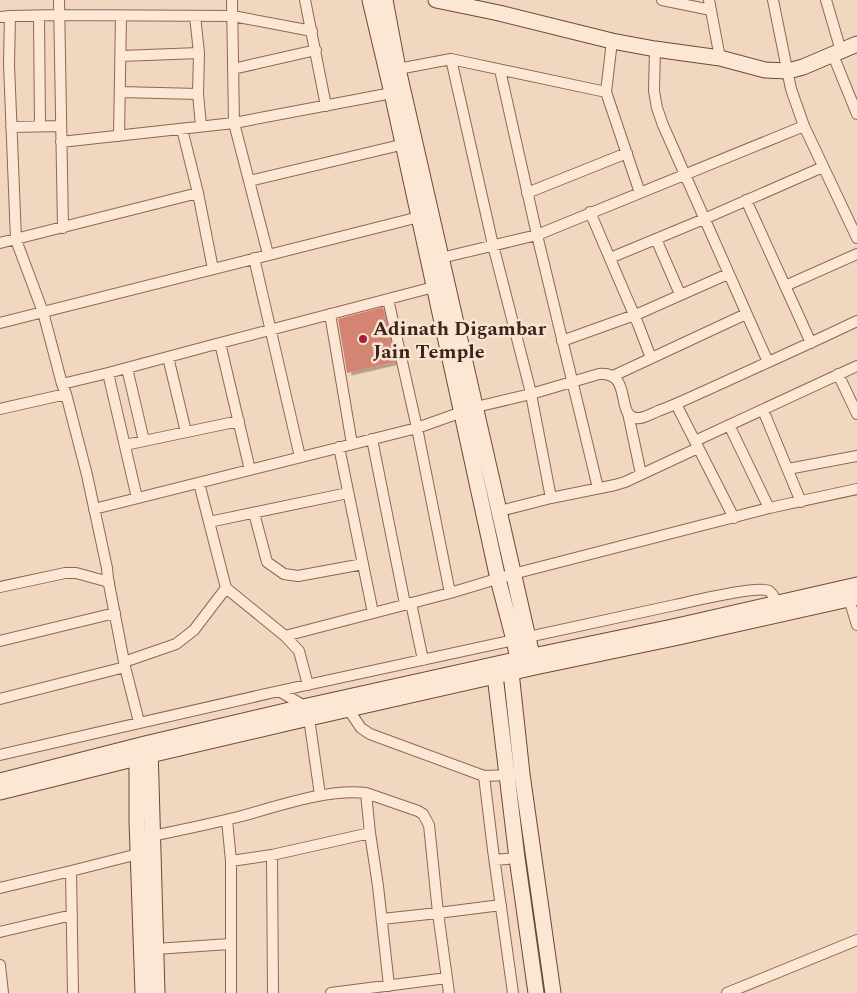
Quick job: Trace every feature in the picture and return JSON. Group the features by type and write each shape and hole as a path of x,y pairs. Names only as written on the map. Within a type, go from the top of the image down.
{"street":[{"path":"59,0 63,228"},
{"path":"232,0 234,123 268,254"},
{"path":"305,0 326,106"},
{"path":"370,0 392,93 409,143"},
{"path":"385,0 409,143 425,215 434,287 500,511 506,576"},
{"path":"436,0 612,41 720,58 764,70 788,72 857,44"},
{"path":"662,0 710,5 720,58"},
{"path":"773,0 790,89 804,126 857,238"},
{"path":"826,0 837,53 857,114"},
{"path":"139,722 124,664 87,475 43,312 16,240 9,64 5,17 59,15 233,16 312,31"},
{"path":"39,16 40,126"},
{"path":"119,136 122,16"},
{"path":"195,16 199,53 198,94 201,126"},
{"path":"612,41 606,92 640,193"},
{"path":"655,49 654,90 657,108 685,176 768,362"},
{"path":"234,70 316,50"},
{"path":"121,56 199,53"},
{"path":"398,69 451,59 606,92"},
{"path":"451,59 493,245 531,394 551,498"},
{"path":"500,70 536,235 598,488"},
{"path":"120,92 198,94"},
{"path":"61,142 234,123 392,93"},
{"path":"11,127 61,126"},
{"path":"442,258 536,235 804,126"},
{"path":"182,129 214,269"},
{"path":"249,181 409,143"},
{"path":"527,193 627,153"},
{"path":"610,258 704,219 822,166"},
{"path":"0,243 198,193"},
{"path":"746,200 811,343"},
{"path":"590,212 651,358"},
{"path":"0,323 425,215"},
{"path":"425,215 442,258 469,410 521,638 514,775 517,858 536,993"},
{"path":"656,239 680,294"},
{"path":"785,286 857,254"},
{"path":"254,258 300,457"},
{"path":"562,341 634,315 728,274"},
{"path":"62,384 434,287"},
{"path":"388,299 417,428 450,593"},
{"path":"330,314 352,444"},
{"path":"613,376 746,314"},
{"path":"628,413 634,417 641,418 676,404 857,321"},
{"path":"220,343 250,470"},
{"path":"168,357 186,432"},
{"path":"500,511 625,482 696,445 728,425 857,366"},
{"path":"127,368 144,441"},
{"path":"108,372 137,498"},
{"path":"94,509 417,428 469,410 599,374 613,376 618,380 628,413 641,474"},
{"path":"838,374 857,414"},
{"path":"0,409 66,394"},
{"path":"676,404 734,518"},
{"path":"763,410 801,502"},
{"path":"125,445 238,421"},
{"path":"728,425 769,508"},
{"path":"372,439 408,604 423,660"},
{"path":"339,448 374,613"},
{"path":"788,469 857,456"},
{"path":"199,482 226,588 285,636 299,652 304,686"},
{"path":"285,636 450,593 506,576 769,508 857,489"},
{"path":"209,522 348,493"},
{"path":"254,513 267,562 284,574 298,576 363,564"},
{"path":"0,587 65,573 76,572 86,575 108,576"},
{"path":"0,699 124,664 176,644 196,627 226,588"},
{"path":"0,755 139,722 521,638 754,590 768,591 783,608"},
{"path":"0,781 521,664 854,594 857,625"},
{"path":"0,641 115,613"},
{"path":"307,712 348,709 494,670"},
{"path":"494,670 553,993"},
{"path":"284,690 307,712 320,795"},
{"path":"348,709 361,728 370,734 484,776 514,775"},
{"path":"0,792 143,750"},
{"path":"143,750 136,821 148,847 143,993"},
{"path":"143,750 157,993"},
{"path":"484,776 513,993"},
{"path":"366,793 389,986"},
{"path":"0,888 71,871 227,820 320,795 366,793 418,810 423,814 429,825 438,914 449,993"},
{"path":"227,820 231,860 231,993"},
{"path":"231,860 272,855 370,833"},
{"path":"272,855 273,993"},
{"path":"494,860 517,858"},
{"path":"71,871 73,993"},
{"path":"382,919 438,914 501,905"},
{"path":"0,932 72,916"},
{"path":"727,993 857,940"},
{"path":"155,950 230,944"},
{"path":"0,965 3,993"},
{"path":"331,993 447,978"}],"building":[{"name":"Adinath Digambar Jain Temple","path":"383,307 395,362 347,373 338,319"}],"place":[{"name":"Adinath Digambar Jain Temple","path":"363,339"}]}
